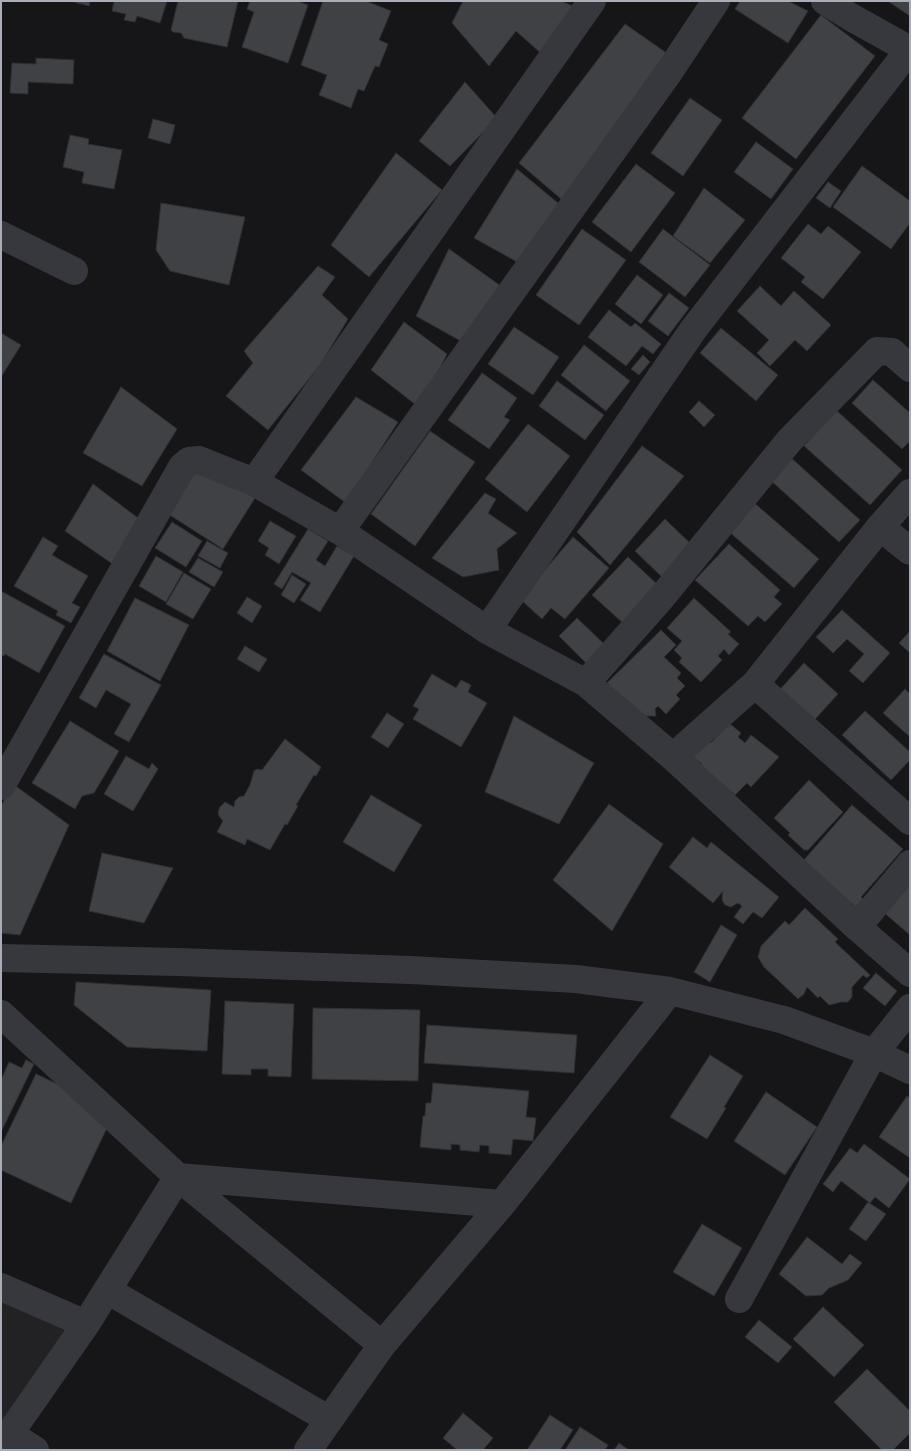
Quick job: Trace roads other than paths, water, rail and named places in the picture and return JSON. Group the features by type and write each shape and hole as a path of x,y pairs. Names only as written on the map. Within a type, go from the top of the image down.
{"street":[{"path":"254,482 592,1"},
{"path":"340,531 664,80 716,1"},
{"path":"487,630 692,330 909,50 825,1"},
{"path":"1,235 74,272"},
{"path":"586,683 662,597 789,441 877,351 892,352 910,368"},
{"path":"1,786 182,466 189,461 198,460 254,482 340,531 487,630 586,683 673,758 857,927 910,973"},
{"path":"673,758 755,684 880,527 910,493"},
{"path":"880,527 910,551"},
{"path":"755,684 910,821"},
{"path":"857,927 910,864"},
{"path":"1,958 410,970 576,980 670,991 784,1020 874,1053 910,1070"},
{"path":"308,1450 328,1419 382,1345 502,1204 670,991"},
{"path":"739,1299 874,1053 910,1008"},
{"path":"1,1014 178,1177 382,1345"},
{"path":"178,1177 502,1204"},
{"path":"35,1450 6,1440 86,1324 178,1177"},
{"path":"1,1287 86,1324"},
{"path":"107,1290 328,1419"}]}
